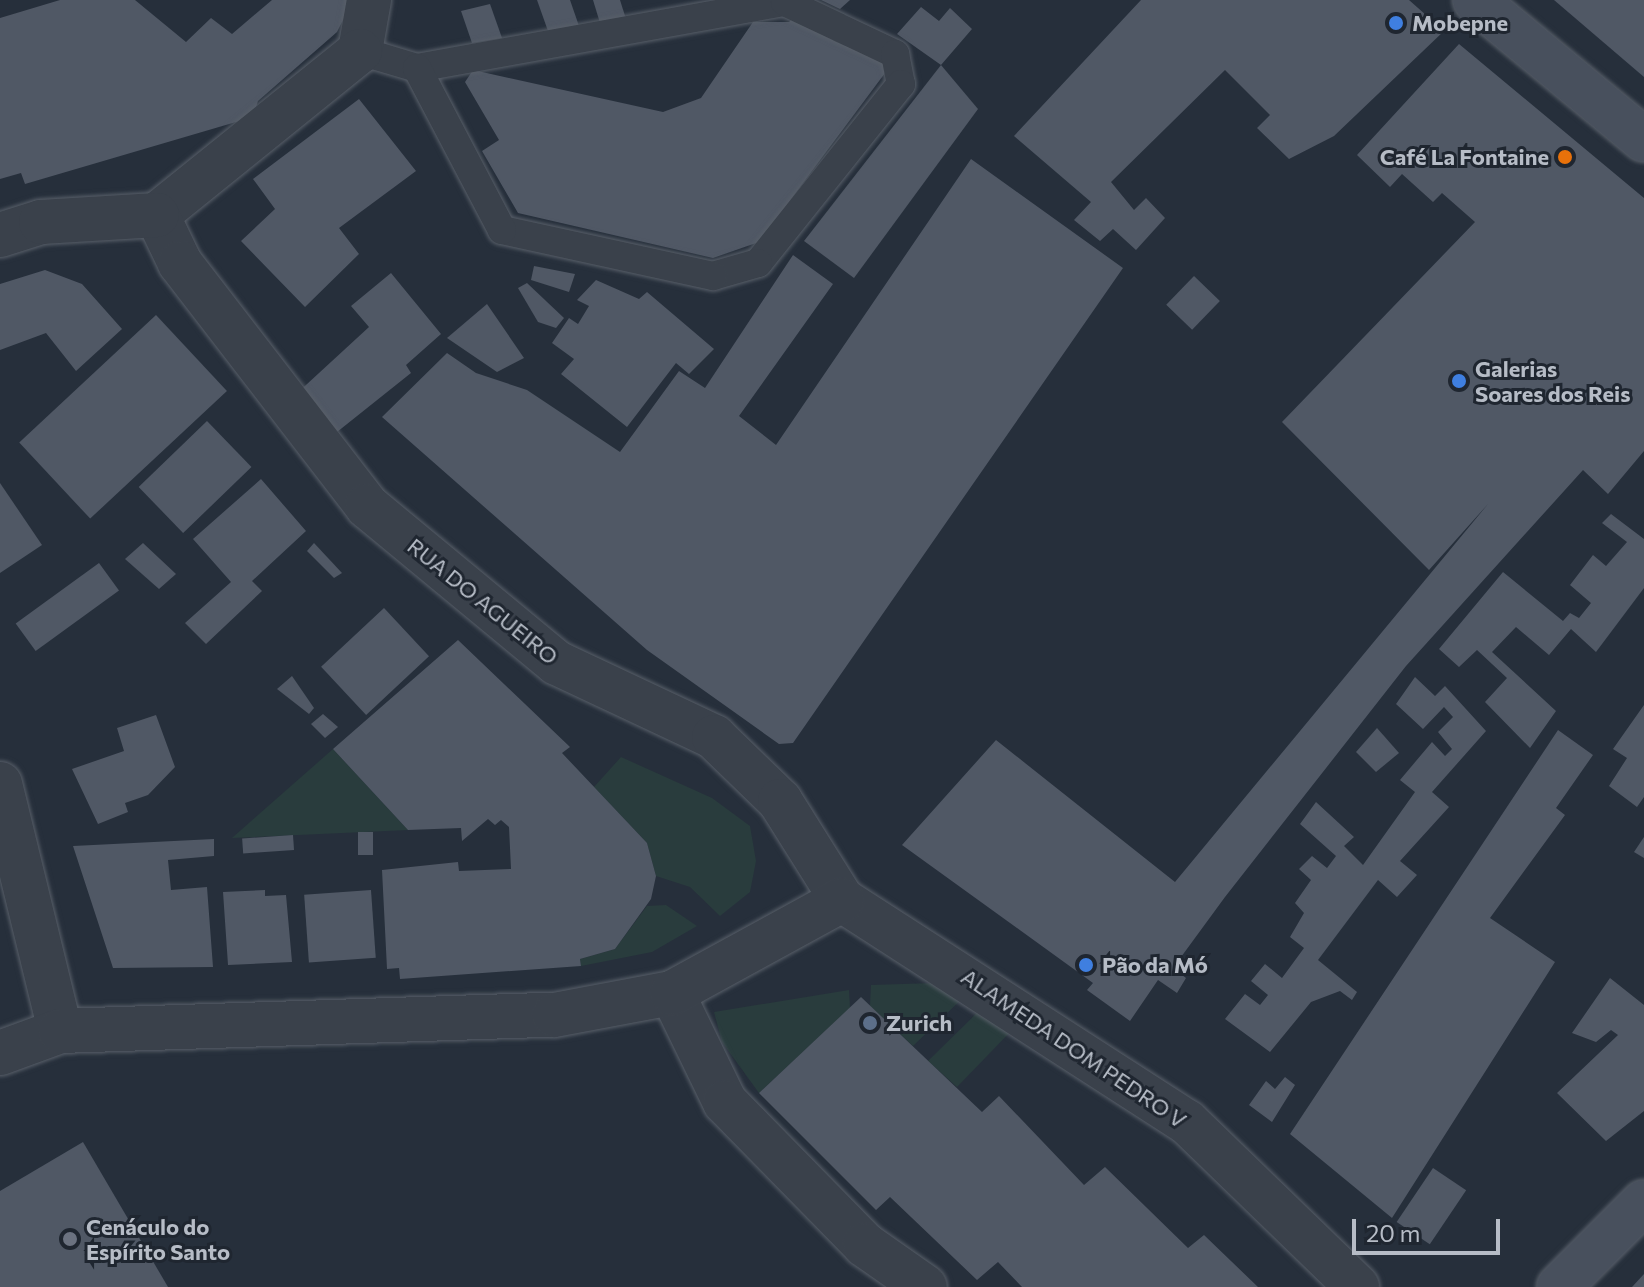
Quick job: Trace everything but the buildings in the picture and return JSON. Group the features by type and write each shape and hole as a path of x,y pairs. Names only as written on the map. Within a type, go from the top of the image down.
{"main road":[{"path":"1475,0 1644,140"},
{"path":"1559,1287 1644,1202"}],"street":[{"path":"0,235 41,222 157,215 360,51 369,4"},
{"name":"RUA DO AGUEIRO","path":"157,215 180,263 367,506 557,663 714,737 780,801 842,900"},
{"path":"0,784 60,1031"},
{"path":"0,1053 60,1031 554,1015 672,993 842,900"},
{"name":"ALAMEDA DOM PEDRO V","path":"842,900 1187,1122 1357,1287"},
{"path":"672,993 725,1102 865,1245 925,1287"}],"lane":[{"path":"360,51 417,68 785,2 895,54 901,84 758,263 713,276 502,230 417,68"}],"shaded area":[{"path":"333,749 408,830 232,838"},
{"path":"621,757 712,798 750,826 756,861 750,892 720,916 690,887 656,876 647,843 594,787"},
{"path":"666,905 697,926 652,952 581,966 580,959 615,949 647,906"},
{"path":"934,983 967,994 913,1046 870,1006 871,985"},
{"path":"849,990 850,1008 759,1093 722,1042 714,1012"},
{"path":"985,1005 1017,1025 957,1087 928,1061"}],"place":[{"name":"Mobepne","path":"1396,23"},
{"name":"Café La Fontaine","path":"1565,157"},
{"name":"Galerias Soares dos Reis","path":"1459,381"},
{"name":"Pão da Mó","path":"1086,965"},
{"name":"Zurich","path":"870,1023"},
{"name":"Cenáculo do Espírito Santo","path":"70,1239"}]}
